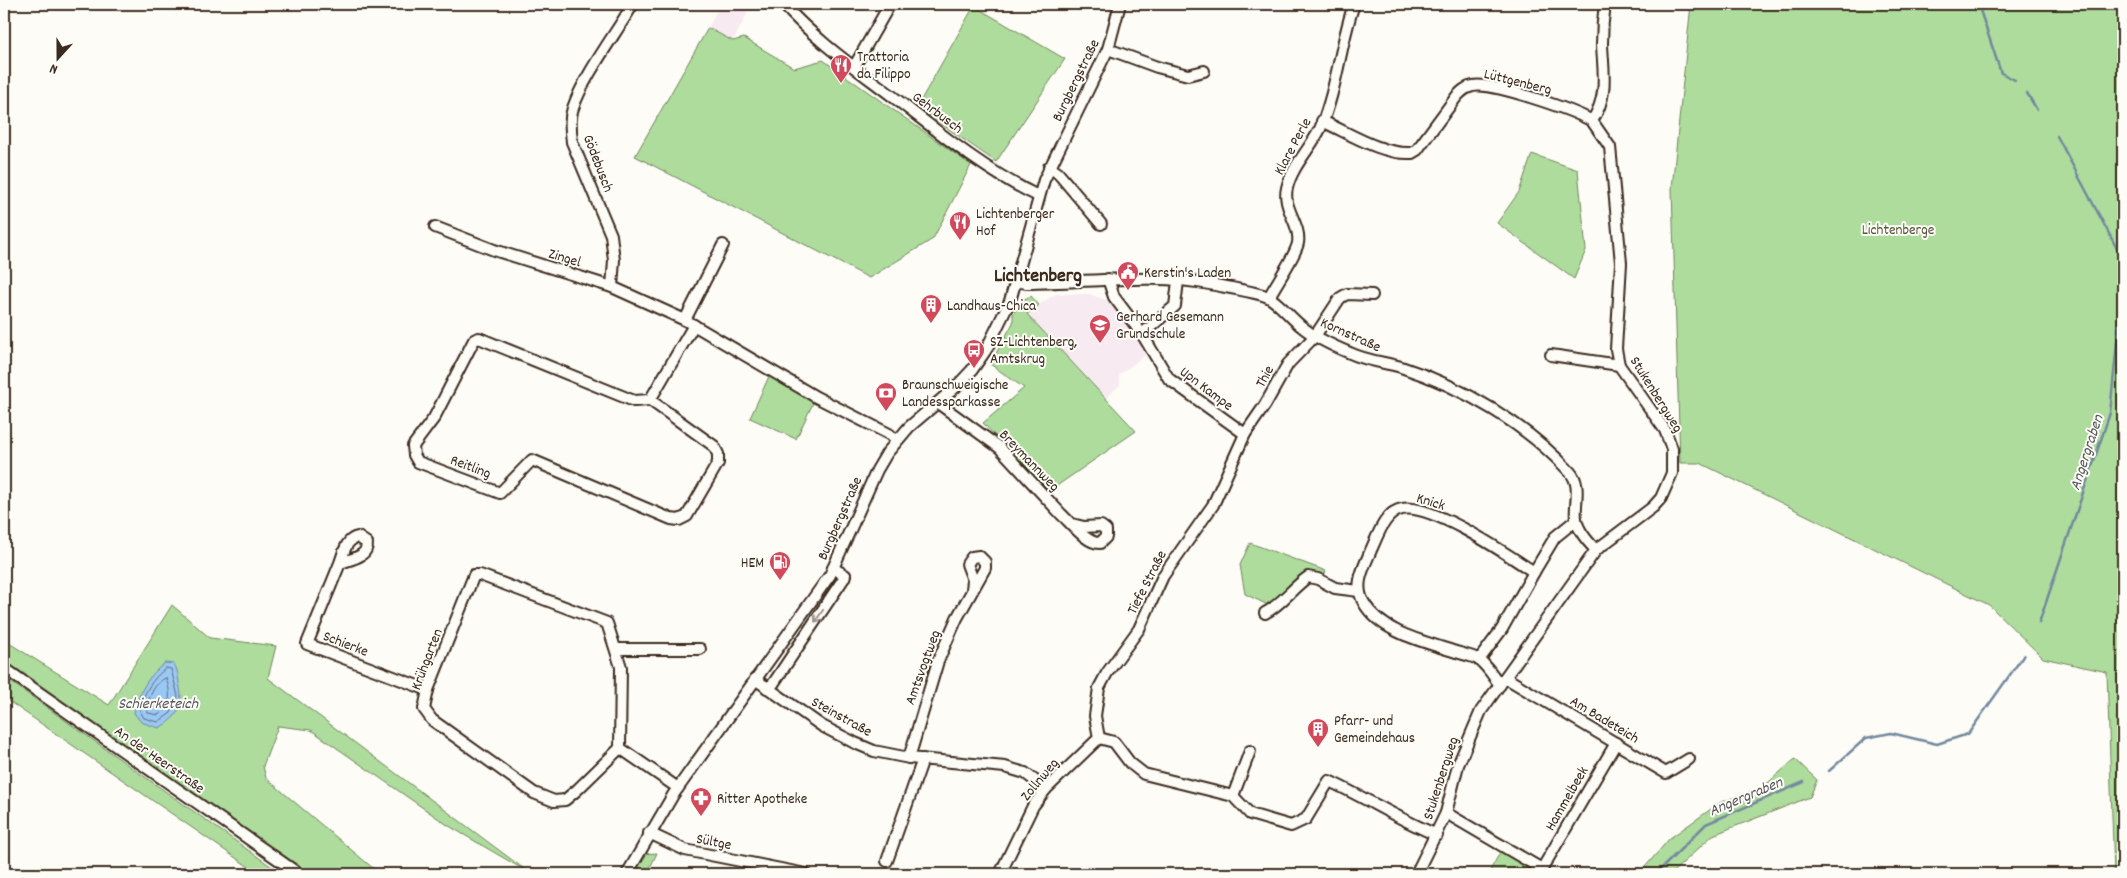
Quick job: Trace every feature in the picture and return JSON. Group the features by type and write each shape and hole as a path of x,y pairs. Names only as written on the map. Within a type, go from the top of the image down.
{"street":[{"name":"Gödebusch","path":"612,287 614,260 611,235 572,142 570,127 572,109 581,91 633,4"},
{"name":"Gehrbusch","path":"782,4 806,30 854,67 978,160 1019,187 1038,196"},
{"path":"854,67 890,4"},
{"name":"Burgbergstraße","path":"627,874 649,833 678,788 833,568 876,470 896,440 938,403 979,362 1004,316 1017,281 1038,196 1108,49 1120,4"},
{"name":"Klare Perle","path":"1269,297 1298,244 1297,233 1286,204 1286,191 1290,177 1322,121 1335,82 1348,21 1354,4"},
{"path":"1592,121 1603,97 1606,83 1602,43 1605,4"},
{"path":"1108,49 1157,67 1188,75 1204,71"},
{"name":"Lüttgenberg","path":"1322,121 1392,151 1412,153 1417,150 1456,96 1464,88 1474,86 1492,87 1564,109 1592,121"},
{"name":"Stukenbergweg","path":"1416,874 1437,835 1446,812 1458,765 1467,740 1481,711 1596,550 1661,498 1672,473 1672,449 1665,430 1619,365 1616,349 1621,263 1610,147 1592,121"},
{"path":"1050,168 1058,173 1101,224"},
{"name":"Zingel","path":"435,228 494,250 612,287 689,322 811,394 889,434 896,440"},
{"path":"650,400 689,322 723,245"},
{"name":"Kornstraße","path":"1017,281 1032,283 1108,279 1178,280 1213,284 1269,297 1315,336 1352,354 1377,363 1400,366 1443,383 1495,411 1537,440 1572,473 1576,481 1576,520 1587,541 1596,550"},
{"name":"Upn Kampe","path":"1108,279 1114,296 1142,334 1169,379 1245,434"},
{"path":"1142,334 1176,306 1178,280"},
{"name":"Thie","path":"1245,434 1265,405 1288,364 1315,336 1343,295 1372,295"},
{"name":"Reitling","path":"479,338 634,401 650,400 714,446 718,454 718,463 686,516 679,520 671,519 532,460 500,493 418,462 414,455 414,446 434,418 474,340 479,338"},
{"path":"1551,355 1619,365"},
{"name":"Breymannweg","path":"938,403 1000,448 1072,524"},
{"name":"Tiefe Straße","path":"1099,738 1095,716 1099,688 1107,673 1139,629 1163,576 1213,505 1245,434"},
{"name":"Knick","path":"1359,591 1360,579 1387,517 1401,509 1416,509 1432,514 1475,535 1534,572"},
{"path":"1479,660 1510,617 1555,537 1576,520"},
{"name":"Schierke","path":"340,563 307,644 428,690"},
{"path":"767,688 773,684 844,578 845,575 833,568"},
{"name":"Krühgarten","path":"474,575 480,575 607,623 617,649 620,667 620,748 565,800 554,801 545,799 432,720 424,709 428,690 474,575"},
{"path":"1265,613 1283,601 1296,585 1308,577 1318,579 1335,588 1359,591 1364,603 1372,613 1388,626 1404,634 1479,660 1503,681"},
{"name":"Amtsvogtweg","path":"909,758 934,670 947,638 972,590"},
{"path":"617,649 700,649"},
{"name":"An der Heerstraße","path":"4,668 299,874"},
{"name":"Steinstraße","path":"755,679 822,726 847,740 874,750 909,758 1005,767 1025,773 1046,789"},
{"name":"Am Badeteich","path":"1503,681 1616,743 1666,773 1689,759"},
{"path":"1099,738 1110,740 1117,745 1134,768 1144,774 1233,796 1250,814 1291,826 1306,819 1329,781 1357,794 1406,822 1437,835"},
{"name":"Zollnweg","path":"1000,874 1033,806 1046,789 1099,738"},
{"name":"Hammelbeek","path":"1541,872 1616,743"},
{"path":"620,748 678,788"},
{"path":"1233,796 1250,751"},
{"path":"887,861 923,760"},
{"path":"1446,812 1541,872"},
{"name":"Sültge","path":"649,833 684,850 775,872 806,874"}],"shaded area":[{"path":"720,4 752,4 733,41 708,28"},
{"name":"Gerhard Gesemann Grundschule","path":"1056,294 1089,294 1112,302 1149,352 1119,375 1120,385 1106,398 1026,313"}],"green space":[{"name":"Lichtenberge","path":"1691,4 2123,4 2123,874 2114,874 2107,672 2043,658 1989,605 1700,463 1680,463 1672,188"},
{"path":"974,6 1065,59 996,162 917,107"},
{"path":"708,28 733,41 744,38 794,68 823,60 971,165 933,239 869,278 635,156"},
{"path":"1532,154 1578,170 1586,250 1574,279 1497,223 1519,192"},
{"path":"1031,296 1039,305 1027,314 1136,431 1048,492 983,423 1024,388 990,364 1013,323 1013,314 1022,300"},
{"path":"771,372 815,399 796,439 750,418"},
{"path":"1250,543 1326,571 1323,578 1311,574 1300,577 1270,606 1245,594 1240,565"},
{"path":"172,605 210,638 276,646 268,678 531,874 449,826 311,730 278,726 263,766 266,778 380,874 308,874 4,662 4,640 109,705"},
{"path":"4,677 282,874 259,874 4,698"},
{"path":"1795,759 1817,780 1810,797 1713,835 1671,874 1639,874 1670,838 1721,802 1762,788"},
{"path":"1502,849 1531,869 1530,874 1488,874"},
{"path":"657,853 647,874 630,874 641,854"}],"water":[{"name":"Schierketeich","path":"165,663 174,664 178,673 181,698 176,714 159,728 141,722 134,713 145,685"}],"waterway":[{"name":"Angergraben","path":"1978,4 2001,73 2015,80"},
{"name":"Angergraben","path":"2027,93 2037,110"},
{"name":"Angergraben","path":"2057,136 2123,260"},
{"name":"Angergraben","path":"2039,623 2110,413 2123,282"},
{"name":"Angergraben","path":"1829,771 1866,738 1891,733 1937,744 1968,734 2024,655"},
{"name":"Angergraben","path":"1656,874 1706,824 1804,782"}],"place":[{"name":"Trattoria da Filippo","path":"841,84"},
{"name":"Lichtenberger Hof","path":"960,241"},
{"name":"Kerstin's Laden","path":"1128,291"},
{"name":"Landhaus-Chica","path":"931,324"},
{"name":"Gerhard Gesemann Grundschule","path":"1100,344"},
{"name":"SZ-Lichtenberg, Amtskrug","path":"974,369"},
{"name":"Braunschweigische Landessparkasse","path":"886,412"},
{"name":"HEM","path":"780,581"},
{"name":"Pfarr- und Gemeindehaus","path":"1318,748"},
{"name":"Ritter Apotheke","path":"701,817"}],"district":[{"name":"Lichtenberg","path":"1038,274"}]}
